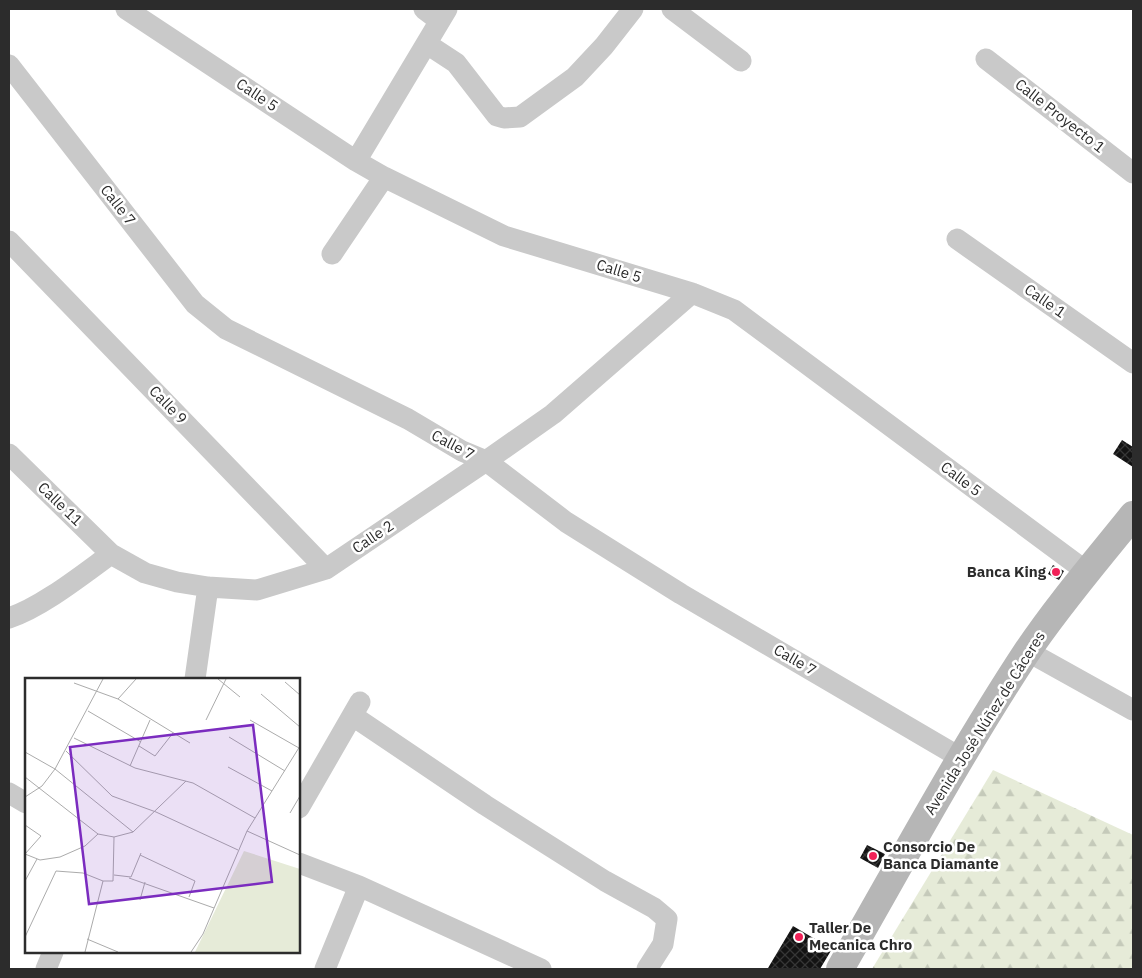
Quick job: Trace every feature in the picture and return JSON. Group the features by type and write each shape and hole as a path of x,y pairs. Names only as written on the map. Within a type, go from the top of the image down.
{"main road":[{"name":"Avenida José Núñez de Cáceres","path":"840,969 961,758 1028,651 1087,572 1133,515"}],"street":[{"name":"Calle 5","path":"126,9 356,161 384,177 504,236 692,293 734,310 1087,572"},
{"path":"427,44 456,63 497,116 504,118 520,117 575,77 604,46 633,9"},
{"path":"672,9 741,61"},
{"path":"356,161 427,44 437,13"},
{"name":"Calle Proyecto 1","path":"986,59 1133,172"},
{"name":"Calle 7","path":"9,66 195,304 226,329 408,419 455,448 486,461 566,522 672,588 961,758"},
{"path":"332,254 384,177"},
{"name":"Calle 1","path":"957,238 1133,364"},
{"name":"Calle 9","path":"9,241 326,569"},
{"name":"Calle 2","path":"111,554 145,573 177,582 258,590 326,569 553,414 692,293"},
{"name":"Calle 11","path":"9,454 111,554"},
{"path":"9,618 18,615 63,588 111,554"},
{"path":"195,678 208,586"},
{"path":"1028,651 1133,710"},
{"path":"300,806 356,709 484,805 605,881 654,908 667,919 663,944 647,969"},
{"path":"9,793 25,802"},
{"path":"300,863 359,886 542,969"},
{"path":"325,969 359,886"},
{"path":"46,969 53,953"}],"green space":[{"path":"993,770 1133,835 1133,969 872,969"}],"building":[{"path":"1122,440 1133,447 1133,467 1113,454"},
{"name":"Banca King","path":"1053,565 1064,571 1059,580 1048,574"},
{"name":"Consorcio De Banca Diamante","path":"867,845 885,854 878,868 860,858"},
{"name":"Taller De Mecanica Chro","path":"793,926 832,949 820,969 768,968"}],"place":[{"name":"Banca King","path":"1056,572"},
{"name":"Consorcio De Banca Diamante","path":"873,856"},
{"name":"Taller De Mecanica Chro","path":"799,937"}]}
